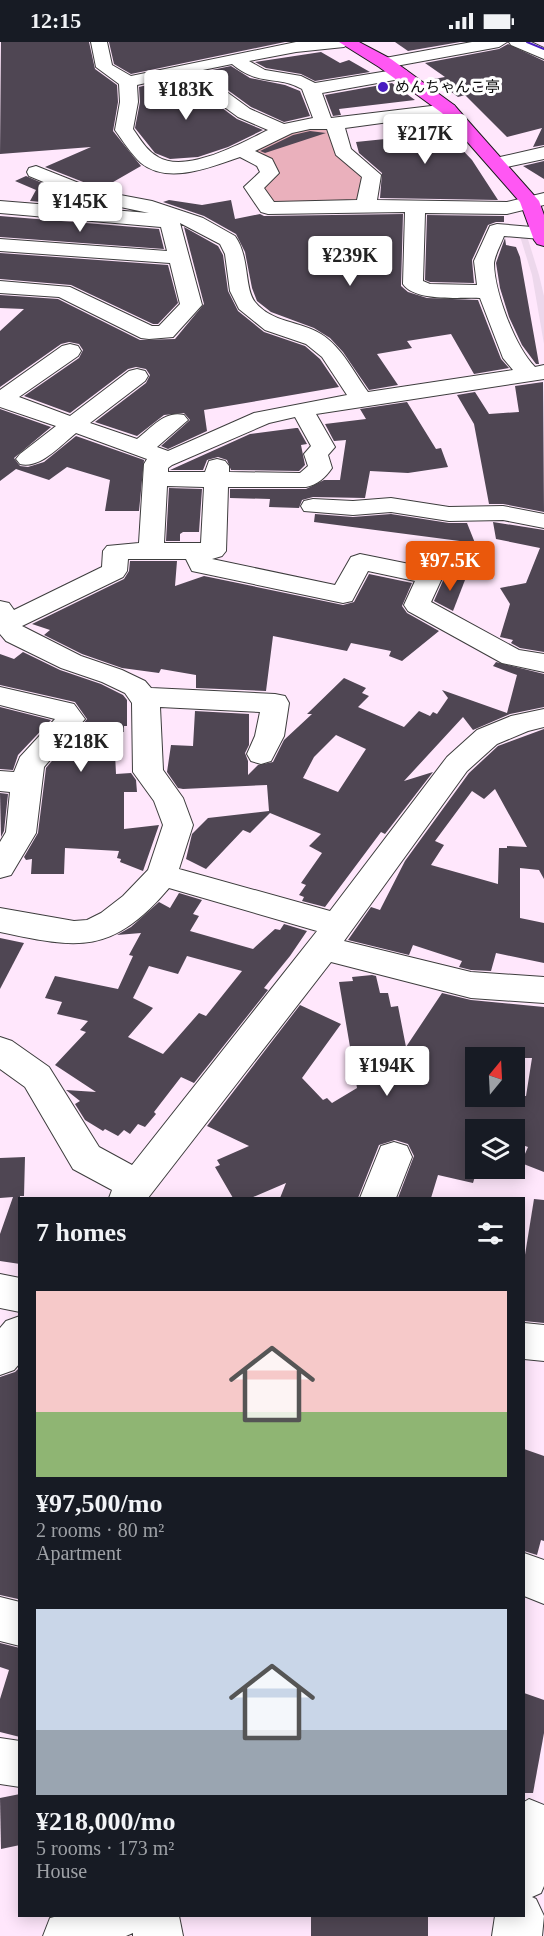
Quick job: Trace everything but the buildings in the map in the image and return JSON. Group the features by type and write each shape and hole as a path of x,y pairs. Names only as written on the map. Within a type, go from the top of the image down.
{"main road":[{"path":"346,42 385,63 448,109 498,163 537,200 543,236"}],"street":[{"path":"99,42 104,68 128,82 184,70 241,52 346,42"},
{"path":"385,63 499,42"},
{"path":"517,42 544,54"},
{"path":"241,52 248,69 260,75 296,81 312,89 400,74"},
{"path":"184,70 244,113 282,130"},
{"path":"128,82 129,102 124,130 150,161 162,166 191,166 241,152 282,130 448,109"},
{"path":"312,89 342,151 372,175 366,206"},
{"path":"241,152 265,164 270,173 254,187 268,208 366,206 507,208 537,200"},
{"path":"498,163 544,153"},
{"path":"0,287 63,291 149,333 165,332 191,305 169,218 145,205 94,196 36,172"},
{"path":"0,207 169,218 198,223 228,240 235,254 240,291 246,305 273,325 314,339 330,353 362,400"},
{"path":"415,207 414,284 426,290 488,292"},
{"path":"536,373 514,358 488,292 484,261 497,230 543,236"},
{"path":"0,245 179,258"},
{"path":"1,399 70,351"},
{"path":"163,469 262,418 302,409 536,373"},
{"path":"28,459 137,376"},
{"path":"1,399 141,448 163,469 306,480 320,468 316,454 323,447 302,409"},
{"path":"141,448 176,420"},
{"path":"151,551 163,469"},
{"path":"0,920 76,933 122,915 143,898 162,875 178,825 168,798 148,772 146,701 135,687 112,676 71,662 15,635 3,617 114,571 116,551 213,551 217,473"},
{"path":"313,506 353,508 391,505 449,514 503,513 544,521"},
{"path":"196,551 201,566 343,595 360,562 430,576 417,605 512,657 544,663"},
{"path":"0,696 64,711 71,718 13,782 21,833 0,867"},
{"path":"142,697 275,703 274,722 267,745 261,754"},
{"path":"0,1051 38,1077 86,1158 132,1192 330,936 457,764 487,737 521,723 544,718"},
{"path":"162,875 471,985 544,990"},
{"path":"378,1197 394,1157"},
{"path":"0,1291 18,1295"},
{"path":"0,1357 18,1336"},
{"path":"525,1341 544,1342"},
{"path":"525,1575 544,1582"},
{"path":"0,1619 18,1624"},
{"path":"0,1761 18,1764"},
{"path":"525,1867 530,1823"},
{"path":"68,1936 114,1917"},
{"path":"155,1917 158,1936"},
{"path":"517,1936 519,1917"}],"shaded area":[{"path":"324,125 363,172 365,201 275,205 261,189 266,179 250,153 285,133"},
{"path":"519,233 527,236 544,296 544,344 532,275"}],"railway":[{"path":"527,42 544,49"}],"place":[{"name":"めんちゃんこ亭","path":"383,87"}]}
